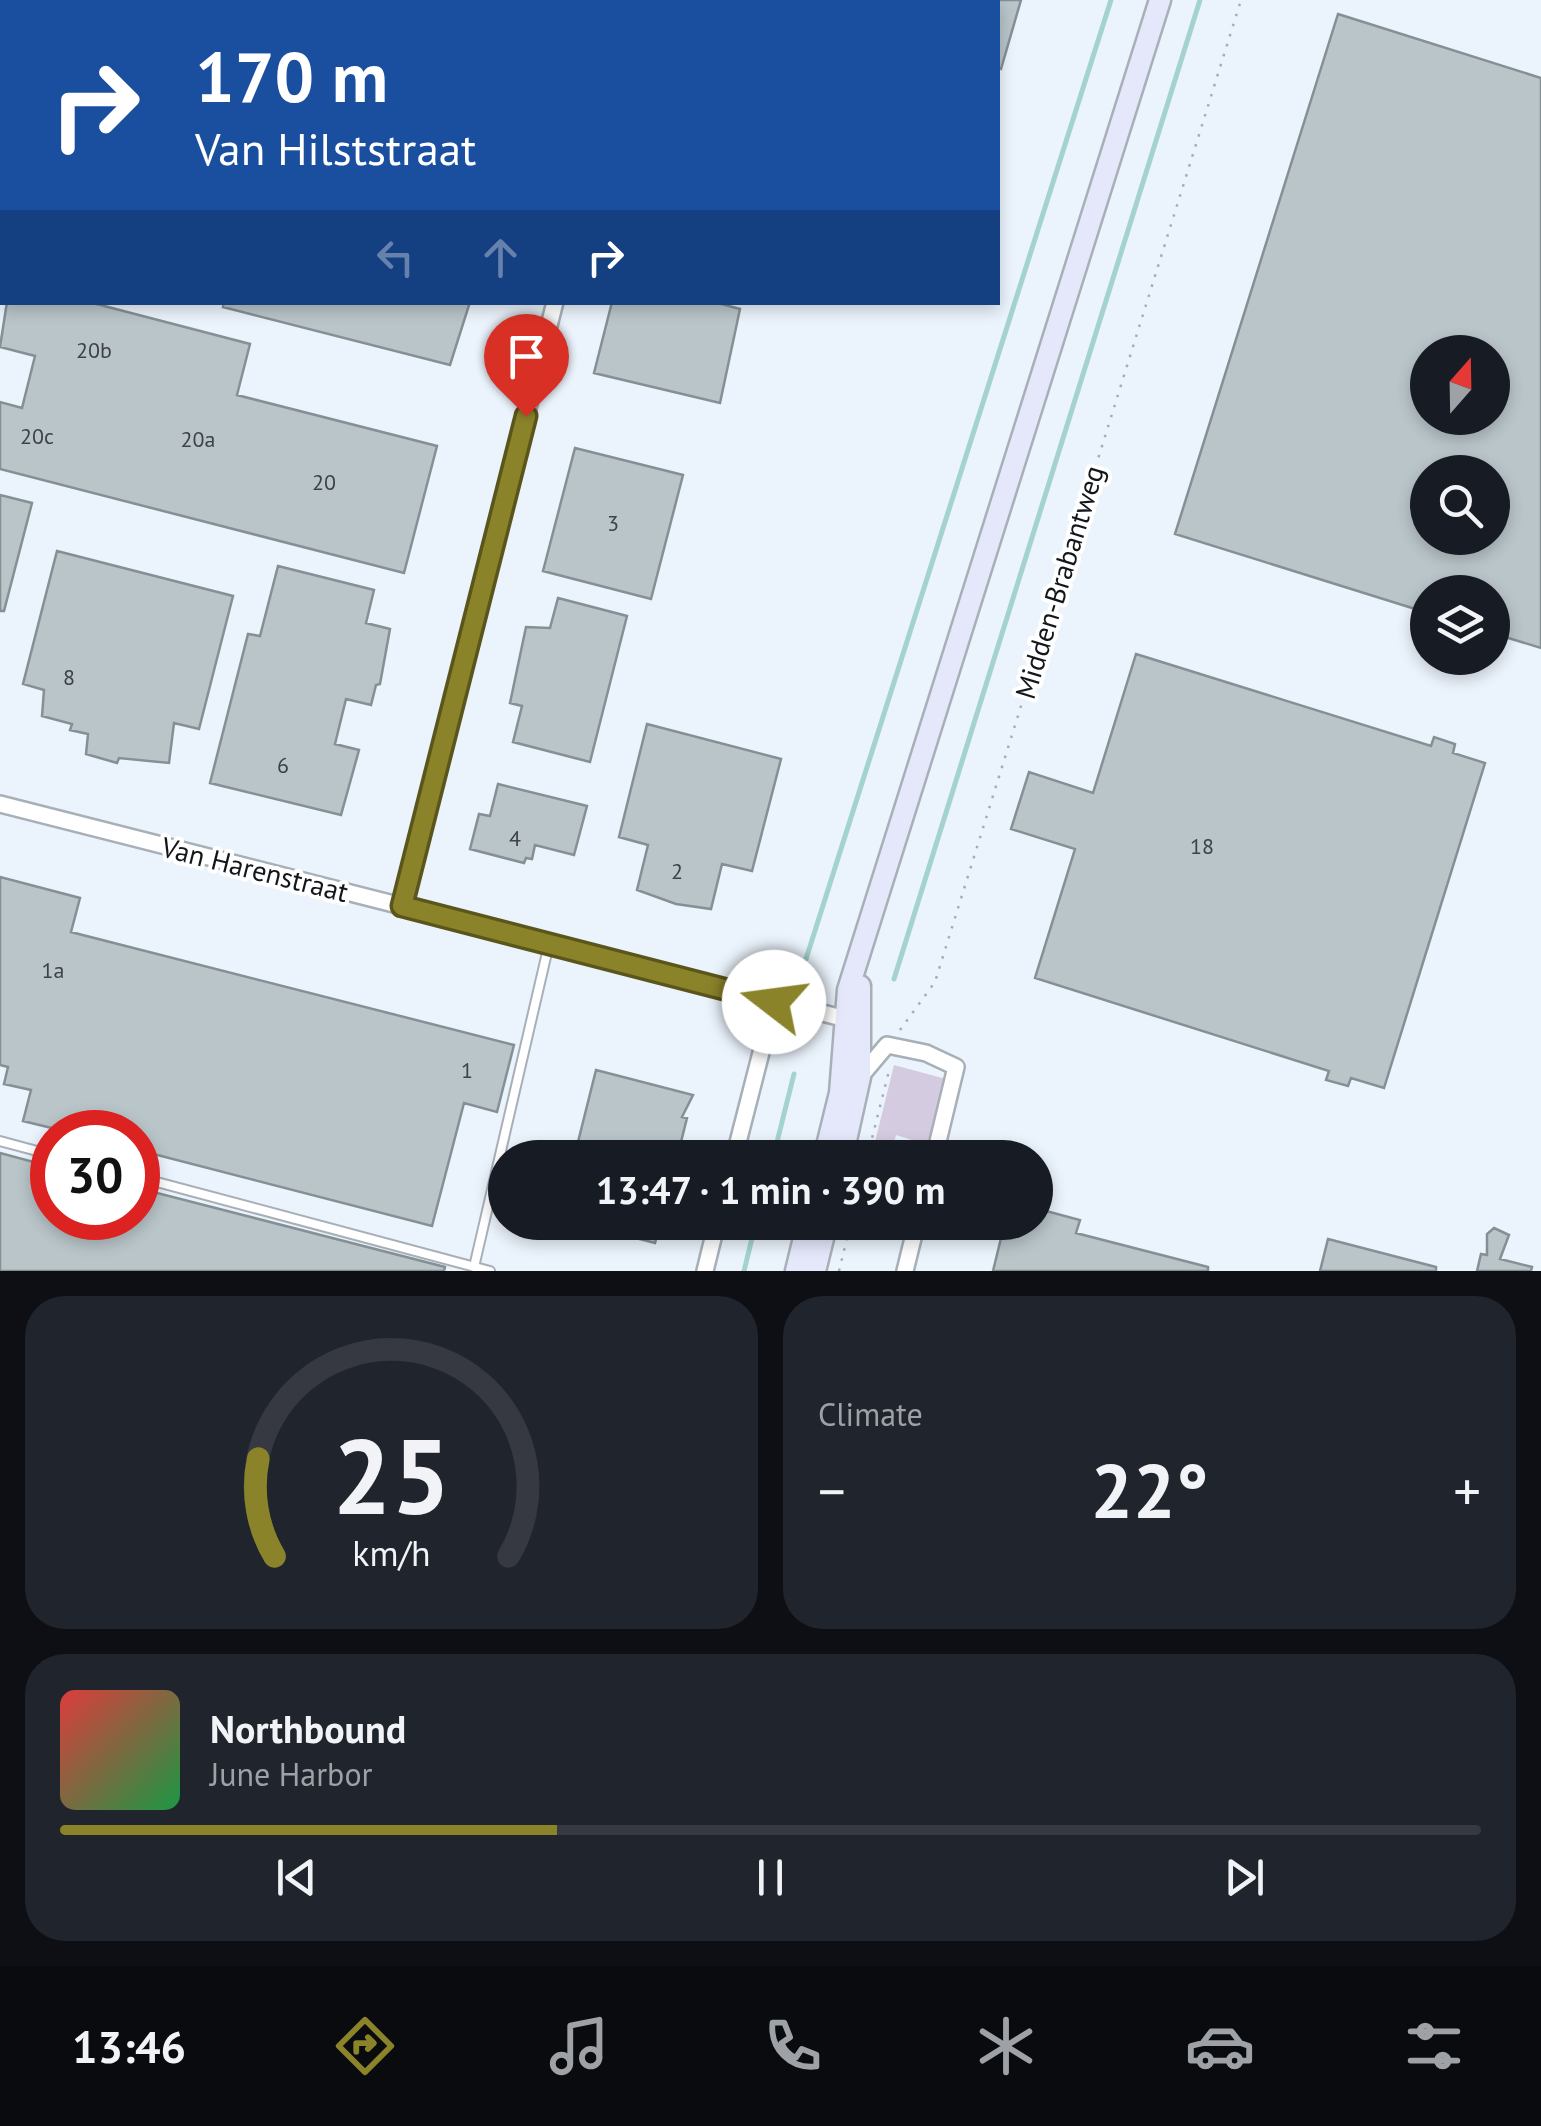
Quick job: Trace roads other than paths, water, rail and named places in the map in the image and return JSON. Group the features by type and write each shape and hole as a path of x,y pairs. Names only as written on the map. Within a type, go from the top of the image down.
{"street":[{"path":"828,1140 840,1093 860,960 1160,0"},
{"path":"402,906 554,305"},
{"name":"Van Harenstraat","path":"0,804 852,1021"},
{"path":"739,1140 774,1002"},
{"path":"846,1140 860,1077 852,1021"},
{"path":"860,1077 888,1045 956,1068 938,1140"},
{"path":"705,1271 713,1240"},
{"path":"796,1271 804,1240"},
{"path":"815,1271 823,1240"},
{"path":"905,1271 913,1240"}],"lane":[{"path":"474,1267 549,944"},
{"path":"0,1141 30,1149"},
{"path":"160,1183 490,1271"}],"waterway":[{"path":"806,959 1111,0"},
{"path":"894,979 1200,0"},
{"path":"778,1140 794,1074"},
{"path":"744,1271 752,1240"}]}
